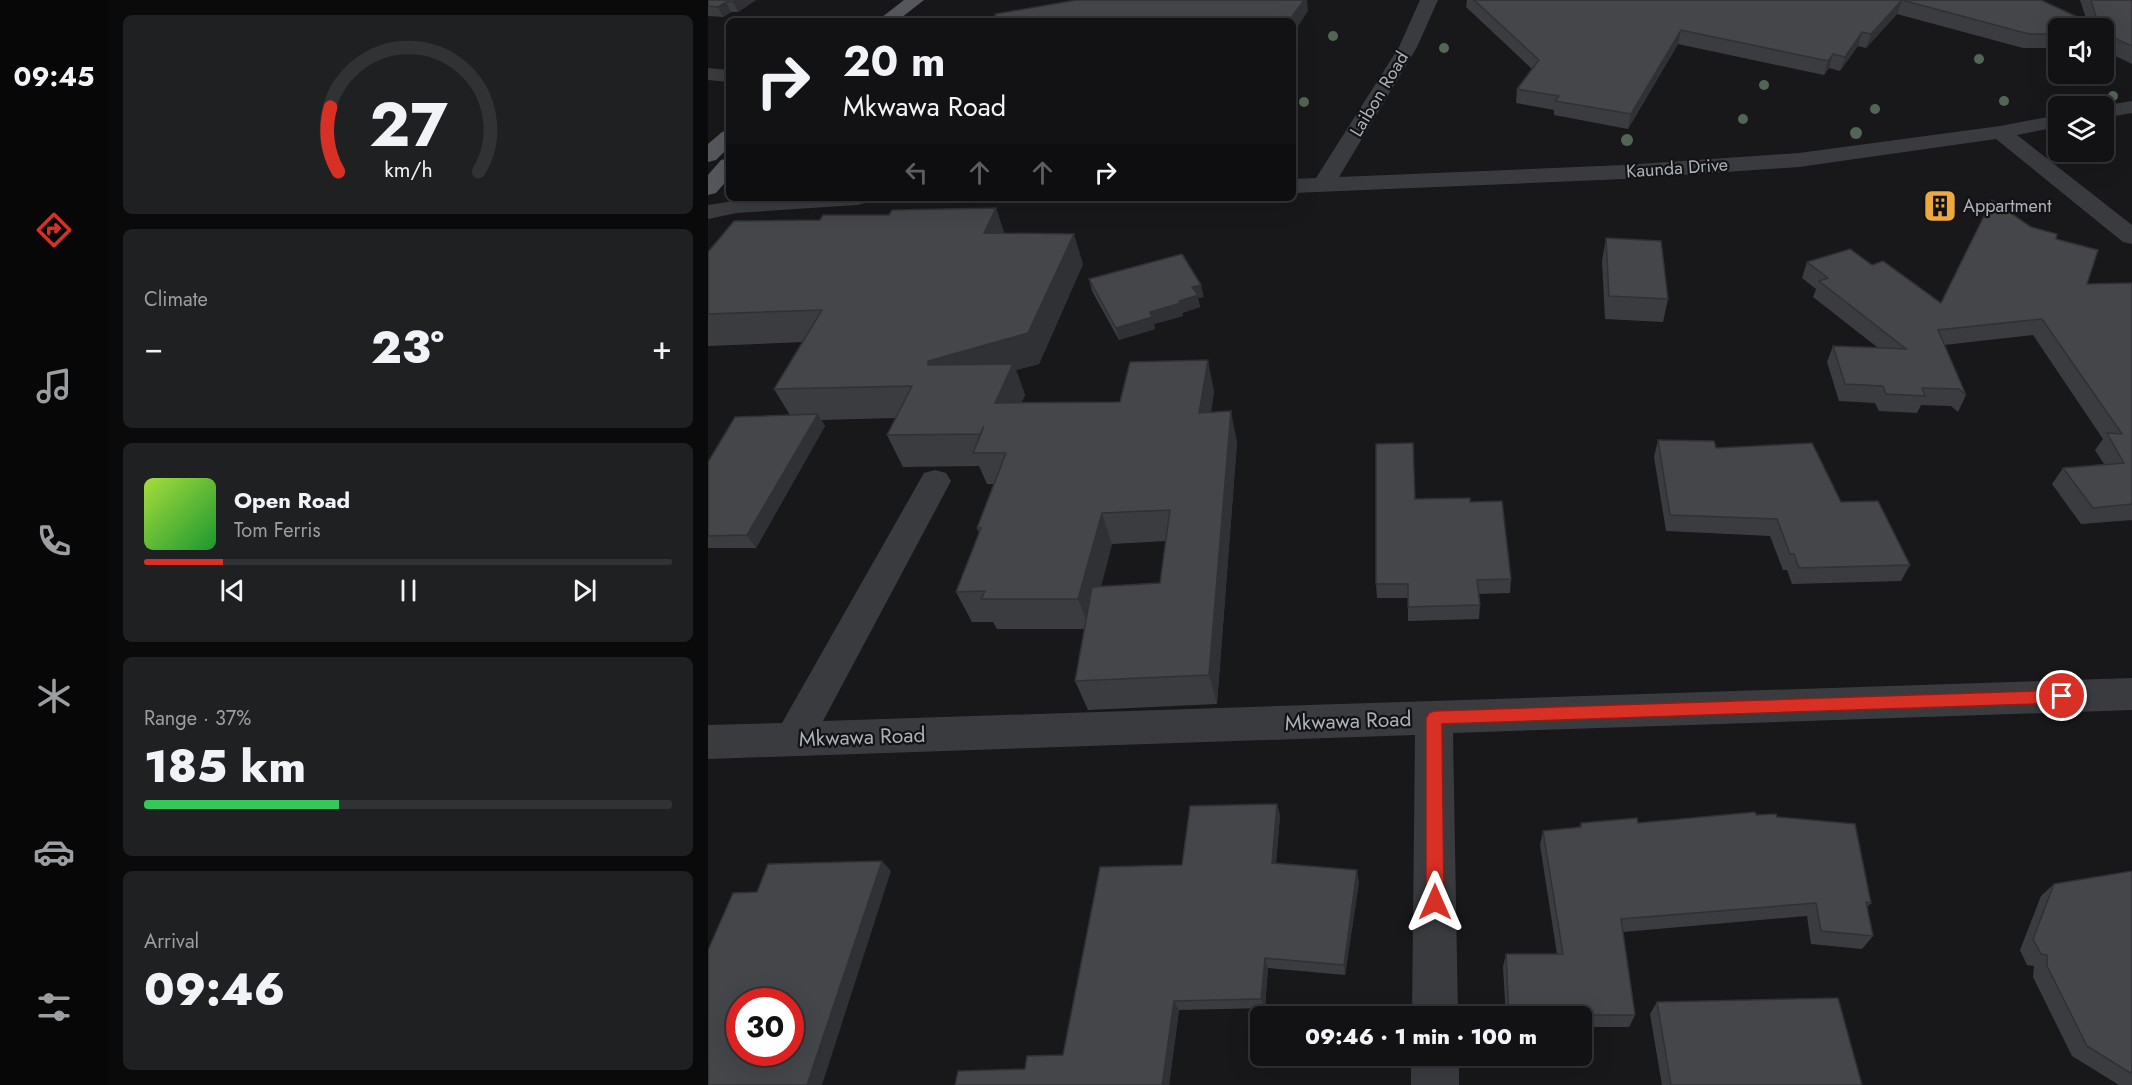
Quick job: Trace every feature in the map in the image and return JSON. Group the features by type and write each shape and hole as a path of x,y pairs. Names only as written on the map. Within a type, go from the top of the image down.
{"main road":[{"path":"893,18 922,5"},
{"path":"708,155 726,139"},
{"path":"708,188 726,168"}],"street":[{"name":"Laibon Road","path":"1323,185 1408,47 1429,0"},
{"path":"708,74 726,76"},
{"path":"2114,110 2132,107"},
{"name":"Kaunda Drive","path":"1296,186 1624,172 1799,160 2000,132 2048,123"},
{"path":"2000,132 2132,237"},
{"path":"708,212 737,206 812,201"},
{"path":"708,202 737,206"},
{"path":"793,740 935,481"},
{"name":"Mkwawa Road","path":"708,742 2132,694"},
{"path":"1434,718 1435,1006"},
{"path":"1435,1066 1435,1085"}],"building":[{"path":"708,0 737,0 726,2 718,7 708,6"},
{"path":"1077,0 1304,0 1291,18 985,18 996,16 995,14"},
{"path":"1474,0 1902,0 1871,34 1862,32 1845,57 1833,54 1828,61 1681,30 1631,114 1555,101 1559,96 1517,89 1539,60"},
{"path":"1902,0 2041,0 2080,18 2048,18 2048,34 2029,34"},
{"path":"2091,0 2132,0 2132,46 2114,38 2114,18 2096,18"},
{"path":"1992,200 2031,227 2057,234 2056,239 2098,250 2087,284 2132,283 2132,504 2093,508 2063,468 2124,463 2107,433 2122,434 2042,319 1938,330 1966,395 1959,389 1922,388 1925,396 1886,394 1883,386 1845,384 1833,346 1906,349 1819,281 1828,278 1807,262 1850,249 1872,265 1883,261 1941,303"},
{"path":"996,208 984,233 1074,234 1028,333 928,361 928,365 1013,364 995,403 1120,402 1130,362 1208,360 1199,413 1231,411 1209,675 1075,681 1092,587 1160,583 1170,510 1102,513 1078,599 981,599 985,591 956,592 981,528 977,528 1006,453 973,453 984,426 980,434 887,435 912,386 774,389 822,310 708,314 708,252 734,221 820,220 823,215 889,215 892,210"},
{"path":"1606,238 1661,241 1668,299 1609,296"},
{"path":"1182,254 1201,285 1192,287 1198,295 1179,301 1181,303 1150,312 1152,317 1116,328 1089,279"},
{"path":"818,414 747,535 708,536 708,462 735,417"},
{"path":"1658,440 1714,441 1716,448 1812,443 1841,502 1878,501 1910,565 1799,568 1794,554 1790,554 1777,519 1670,515"},
{"path":"1413,443 1415,499 1470,498 1470,502 1502,501 1511,579 1477,580 1480,605 1408,607 1408,584 1376,584 1376,444"},
{"path":"1277,804 1272,863 1357,870 1344,965 1265,958 1261,999 1174,1001 1162,1085 955,1085 958,1071 1025,1069 1027,1056 1063,1055 1100,867 1182,865 1190,806"},
{"path":"1755,812 1756,815 1776,814 1777,817 1855,824 1871,903 1866,902 1873,936 1821,931 1816,903 1621,919 1635,1015 1592,1015 1592,1006 1508,1006 1506,954 1563,954 1543,831 1581,827 1581,823 1637,818 1638,823"},
{"path":"882,861 807,1085 708,1085 708,950 733,893 757,892 768,864"},
{"path":"2132,871 2132,1074 2087,1046 2047,966 2047,955 2041,954 2033,939 2054,884"},
{"path":"1838,998 1862,1085 1671,1085 1657,1002"}],"place":[{"name":"Appartment","path":"1940,206"}],"route":[{"path":"1435,902 1434,718 2062,696"}]}
